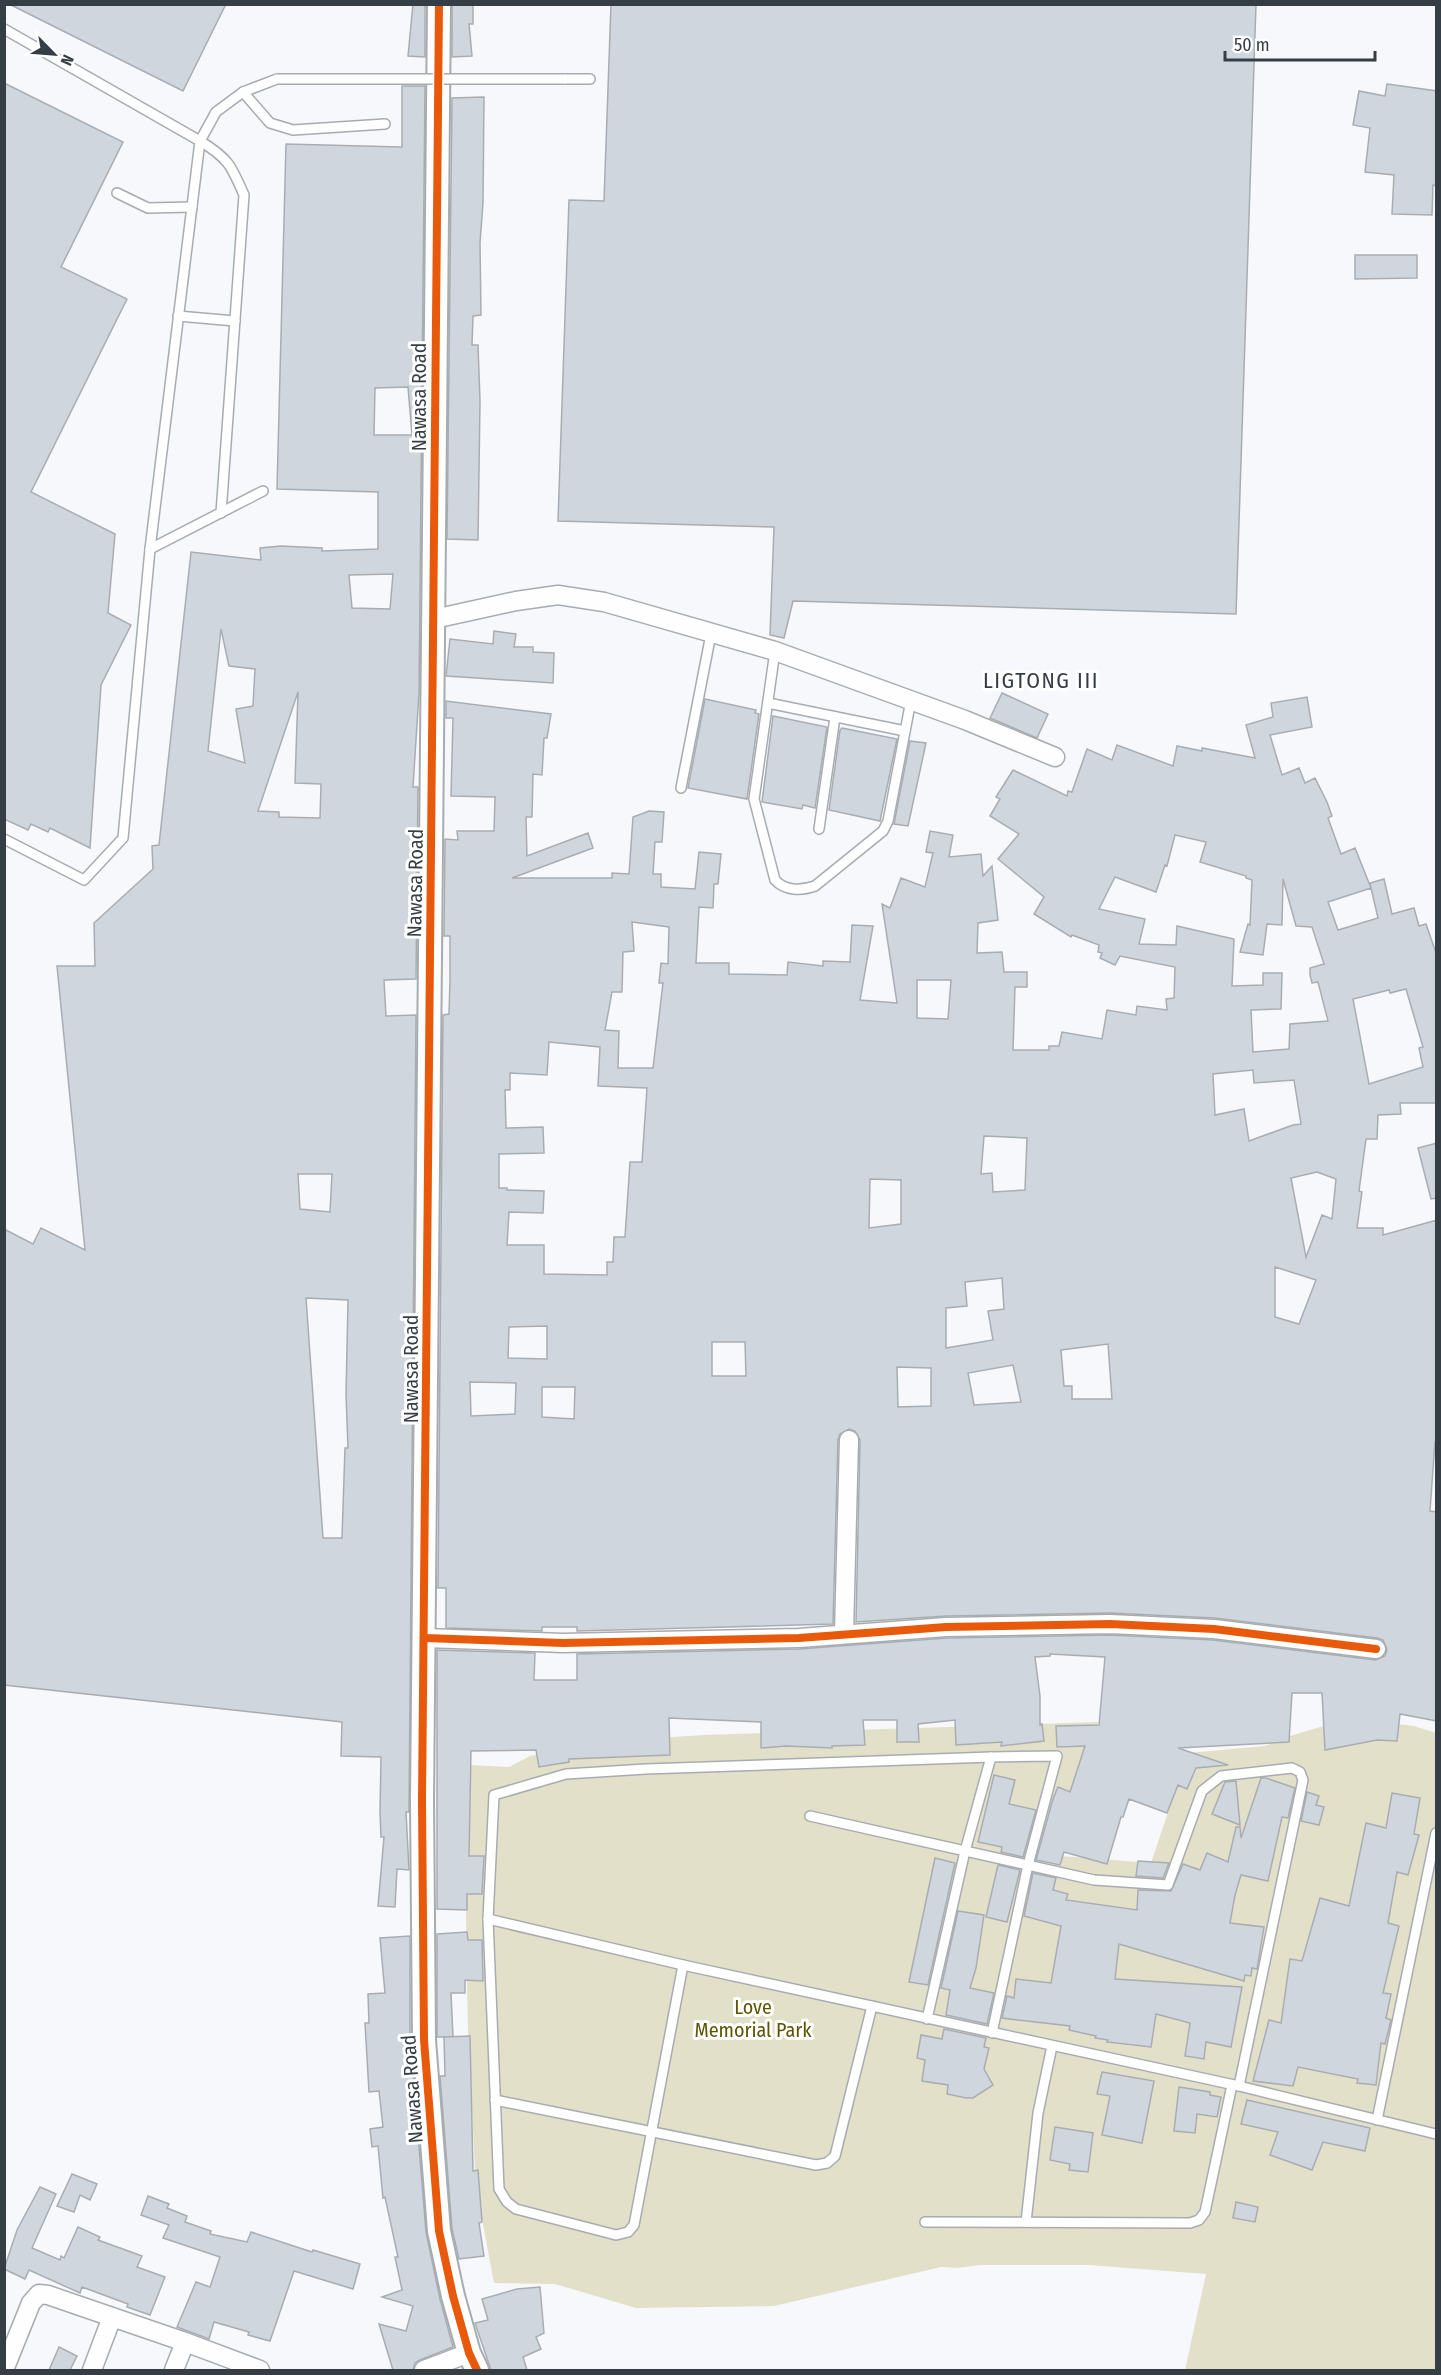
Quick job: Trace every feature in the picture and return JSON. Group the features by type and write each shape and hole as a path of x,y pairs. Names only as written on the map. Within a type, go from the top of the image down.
{"street":[{"name":"Nawasa Road","path":"439,4 422,1800 424,2040 439,2231 453,2296 473,2362"},
{"path":"434,619 516,601 558,595 604,602 775,651 911,700 1055,757"},
{"path":"844,1634 849,1440"},
{"path":"425,1638 563,1643 799,1638 946,1627 1110,1624 1214,1629 1376,1649"},
{"path":"4,2370 31,2303 39,2294 48,2295 185,2342 260,2370"},
{"path":"92,2370 112,2317"},
{"path":"174,2370 185,2342"},
{"path":"424,2370 473,2362"}],"lane":[{"path":"4,29 222,154 244,195 221,513"},
{"path":"4,839 84,880 123,838 150,549 200,141 216,112 243,92 278,79 590,79"},
{"path":"243,92 270,123 293,130 385,124"},
{"path":"117,193 148,208 192,207"},
{"path":"178,316 235,321"},
{"path":"150,549 262,491"},
{"path":"681,788 711,634"},
{"path":"775,651 754,799 775,880 786,888 803,889 814,886 883,831 888,821 911,700"},
{"path":"768,703 905,731"},
{"path":"819,829 836,717"},
{"path":"927,2019 965,1851 991,1756"},
{"path":"683,1965 634,2225 628,2232 616,2235 516,2209 507,2202 498,2189 488,1919 494,1796 566,1774 991,1756 1057,1756 1028,1865 992,2033"},
{"path":"810,1816 1094,1880 1168,1885 1202,1791 1221,1776 1292,1768 1300,1772 1303,1780 1205,2212 1198,2220 1190,2223 925,2222"},
{"path":"1377,2120 1437,1833"},
{"path":"488,1919 683,1965 1235,2086 1437,2134"},
{"path":"495,2100 816,2165 827,2163 835,2156 872,2006"},
{"path":"1026,2222 1038,2113 1052,2046"}],"green space":[{"name":"Love Memorial Park","path":"1350,1718 1414,1726 1436,1733 1436,2370 1185,2370 1206,2274 1089,2265 941,2267 774,2306 636,2308 555,2284 494,2283 476,2187 468,2033 466,1917 469,1765 509,1767 530,1756 595,1742 704,1735 1098,1722 1061,1856 1151,1863 1188,1753 1265,1746"}],"building":[{"path":"9,4 226,4 183,91"},
{"path":"413,4 425,4 425,57 408,56"},
{"path":"452,4 473,4 473,24 469,24 472,56 452,57"},
{"path":"611,4 1256,4 1236,614 793,601 784,638 770,635 774,527 558,521 569,200 604,201"},
{"path":"4,83 123,142 61,267 127,299 31,492 115,534 108,613 131,625 101,685 90,848 50,828 48,832 31,824 28,830 4,819"},
{"path":"1387,84 1437,91 1437,186 1433,185 1432,215 1392,214 1394,175 1365,172 1370,128 1353,125 1359,91 1385,96"},
{"path":"402,86 425,86 419,693 413,787 418,787 416,979 384,980 386,1016 416,1015 409,1812 406,1812 409,1870 397,1869 395,1907 378,1906 384,1837 381,1837 380,1812 381,1757 341,1756 342,1722 4,1685 4,1229 33,1244 41,1228 85,1250 57,966 95,966 94,923 153,869 152,846 159,845 191,552 261,560 260,548 281,546 322,548 322,551 378,549 378,492 277,489 286,144 402,147","holes":["408,387 412,435 374,435 375,388","393,574 390,609 352,608 349,575","221,629 229,666 255,669 253,706 236,709 245,763 208,751","298,692 295,783 321,784 320,818 279,817 279,812 258,811","298,1174 332,1174 330,1212 300,1209","306,1298 348,1300 346,1395 348,1448 345,1448 342,1538 323,1538"]},
{"path":"484,97 483,203 480,243 481,315 473,316 472,345 478,345 480,401 478,540 447,539 452,98"},
{"path":"1355,255 1417,255 1417,278 1355,279"},
{"path":"494,631 516,634 514,647 533,647 533,652 554,653 553,683 446,676 450,639 493,644"},
{"path":"1002,693 1048,714 1037,738 990,718"},
{"path":"1307,697 1312,727 1270,735 1282,775 1299,768 1305,783 1315,778 1332,816 1328,818 1341,854 1355,848 1371,888 1370,883 1384,879 1392,914 1414,908 1419,926 1426,924 1437,956 1437,1103 1400,1103 1401,1114 1378,1115 1377,1139 1366,1139 1357,1228 1383,1228 1383,1235 1437,1220 1437,1443 1435,1442 1430,1511 1437,1512 1437,1721 1400,1714 1397,1741 1377,1740 1325,1750 1322,1693 1292,1693 1289,1742 1178,1748 1228,1765 1196,1768 1187,1789 1178,1785 1167,1813 1129,1799 1123,1817 1121,1817 1107,1864 1064,1852 1060,1865 1036,1860 1058,1787 1070,1792 1085,1746 1057,1747 1056,1726 1099,1725 1105,1657 1050,1654 1050,1656 1035,1657 1040,1696 1040,1725 1042,1724 1044,1741 1001,1746 1002,1742 956,1745 955,1720 918,1724 919,1742 897,1742 897,1720 863,1720 865,1745 832,1746 832,1748 786,1746 761,1748 761,1722 669,1718 670,1755 569,1759 569,1762 539,1767 536,1750 471,1751 469,1856 484,1856 482,1894 467,1894 467,1910 437,1909 437,1650 535,1653 534,1680 577,1680 577,1654 799,1649 947,1638 1110,1635 1213,1640 1375,1660 1385,1656 1387,1650 1383,1640 1377,1638 1215,1618 1110,1613 946,1616 856,1622 860,1440 855,1431 849,1429 840,1434 838,1440 833,1624 577,1631 577,1627 542,1627 542,1631 446,1628 446,1588 438,1588 443,1015 449,1014 450,980 450,936 444,936 445,839 458,840 457,831 494,831 495,797 451,796 453,718 446,718 446,701 551,714 547,738 544,738 542,775 533,774 532,817 526,817 527,856 588,833 593,848 512,878 612,878 612,873 629,874 633,817 649,811 664,812 662,842 655,842 653,874 661,874 661,887 695,889 699,852 721,854 718,884 714,884 713,908 699,907 696,963 729,963 729,974 787,975 788,962 823,966 823,961 850,962 852,925 873,926 860,1000 897,1003 882,904 890,908 901,878 925,887 933,853 926,852 930,831 953,835 949,857 981,854 983,876 992,866 998,920 978,923 977,953 1002,952 1004,972 1027,972 1027,987 1015,987 1013,1050 1049,1050 1049,1046 1059,1046 1062,1032 1102,1039 1107,1010 1136,1015 1137,1006 1167,1010 1166,999 1174,998 1175,967 1120,956 1115,965 1100,958 1102,953 1098,952 1099,945 1072,935 1071,937 1034,914 1044,897 998,859 1019,834 990,816 1000,799 996,797 1013,770 1067,796 1068,791 1072,792 1087,749 1112,760 1117,745 1173,766 1177,746 1202,751 1202,748 1255,758 1246,725 1273,717 1271,703","holes":["1175,835 1206,842 1200,862 1246,876 1252,880 1250,925 1248,924 1240,952 1263,955 1267,924 1282,925 1283,879 1296,926 1312,927 1324,964 1310,968 1310,975 1312,983 1318,982 1328,1021 1290,1024 1289,1049 1253,1052 1251,1010 1281,1009 1282,973 1263,973 1263,985 1232,986 1234,939 1177,926 1176,945 1139,944 1145,919 1099,909 1115,877 1156,892 1165,865 1167,866","1371,888 1378,918 1338,930 1328,902","632,922 669,927 668,964 661,963 659,983 663,983 653,1068 618,1068 619,1031 605,1030 612,992 622,992 623,952 634,951","917,980 951,980 948,1019 917,1018","1406,989 1423,1047 1419,1048 1423,1067 1369,1084 1353,999 1389,990 1390,993","549,1042 600,1047 598,1086 647,1088 642,1162 630,1162 625,1237 614,1237 613,1262 607,1262 607,1275 544,1274 544,1245 507,1245 509,1212 543,1213 544,1191 499,1188 499,1154 544,1153 543,1127 506,1128 505,1090 510,1090 510,1073 547,1075","1253,1070 1254,1083 1294,1080 1301,1124 1249,1141 1244,1109 1215,1115 1213,1074","984,1136 1027,1138 1025,1190 993,1192 992,1173 981,1174","1317,1172 1336,1179 1332,1219 1322,1215 1306,1257 1291,1178","870,1179 901,1180 901,1224 869,1228","1275,1267 1316,1280 1299,1324 1275,1317","1002,1278 1004,1309 988,1311 993,1340 946,1348 946,1308 967,1306 965,1282","547,1326 547,1359 508,1358 509,1327","712,1342 745,1342 746,1376 712,1376","1108,1344 1112,1399 1072,1399 1072,1386 1064,1386 1061,1350","1013,1365 1021,1402 974,1405 968,1373","897,1367 931,1368 931,1406 898,1407","470,1382 516,1383 515,1414 471,1416","542,1387 575,1387 574,1419 542,1417"]},
{"path":"705,699 756,710 755,713 759,714 747,799 688,788"},
{"path":"773,716 827,727 815,808 803,805 802,809 762,802"},
{"path":"842,728 897,739 880,821 829,810"},
{"path":"910,741 926,743 908,826 894,824"},
{"path":"1437,1143 1437,1198 1431,1199 1418,1148"},
{"path":"994,1775 1015,1780 1009,1804 1036,1810 1023,1857 1001,1852 1002,1847 978,1842"},
{"path":"1261,1778 1295,1788 1288,1818 1282,1817 1268,1881 1241,1875 1235,1895 1230,1923 1264,1927 1257,1969 1252,1968 1251,1976 1245,1975 1244,1981 1119,1944 1115,1979 1242,1987 1231,2047 1206,2042 1204,2059 1185,2056 1190,2023 1156,2014 1151,2047 1107,2042 1108,2040 1095,2038 1096,2036 1069,2030 1070,2026 1002,2018 1007,1996 1014,1998 1016,1979 1051,1983 1061,1926 1024,1916 1033,1873 1056,1878 1053,1890 1068,1894 1066,1900 1137,1910 1138,1890 1171,1891 1183,1864 1200,1870 1207,1853 1228,1862 1236,1827 1240,1827 1241,1838"},
{"path":"1236,1781 1240,1825 1212,1814 1225,1782"},
{"path":"1307,1792 1319,1796 1316,1805 1324,1807 1319,1825 1301,1821"},
{"path":"1392,1793 1420,1798 1414,1834 1419,1835 1408,1875 1397,1872 1388,1923 1399,1926 1383,1993 1391,1994 1386,2018 1391,2020 1385,2044 1381,2043 1376,2085 1357,2083 1358,2079 1298,2067 1293,2086 1253,2081 1269,2020 1281,2023 1290,1959 1302,1961 1320,1898 1349,1906 1366,1823 1386,1828"},
{"path":"935,1858 955,1863 928,1985 909,1982"},
{"path":"1138,1861 1169,1863 1163,1878 1136,1876"},
{"path":"998,1865 1020,1870 1007,1922 986,1917"},
{"path":"958,1911 984,1915 976,1968 970,1988 994,1993 987,2024 946,2015 950,1990 941,1988"},
{"path":"467,1932 468,1940 482,1940 483,1981 465,1980 465,1993 451,1993 453,2037 437,2037 437,1934"},
{"path":"410,1936 410,2037 426,2232 453,2347 420,2360 415,2363 413,2370 393,2370 379,2324 406,2331 413,2306 382,2297 402,2290 395,2257 398,2257 385,2197 383,2198 378,2146 372,2147 370,2129 383,2127 379,2091 369,2092 365,2023 369,2023 368,1994 385,1993 380,1938"},
{"path":"944,2029 986,2038 984,2047 989,2048 984,2069 993,2085 973,2098 947,2094 948,2085 922,2081 925,2060 917,2058 921,2035 942,2039"},
{"path":"470,2036 473,2171 478,2170 482,2222 479,2223 484,2256 459,2259 452,2229 440,2076 445,2076 444,2037"},
{"path":"1102,2072 1154,2081 1142,2143 1102,2135 1110,2096 1097,2094"},
{"path":"1179,2087 1210,2092 1210,2095 1221,2097 1217,2117 1197,2114 1195,2133 1174,2131"},
{"path":"1247,2100 1370,2128 1365,2151 1323,2142 1312,2170 1270,2155 1278,2132 1241,2124"},
{"path":"1055,2127 1093,2133 1088,2172 1069,2170 1070,2164 1050,2160"},
{"path":"72,2174 97,2184 90,2200 80,2195 74,2212 57,2206"},
{"path":"40,2187 56,2194 32,2248 60,2260 61,2256 64,2258 78,2227 100,2237 98,2240 142,2256 137,2267 165,2277 150,2315 82,2287 80,2293 29,2270 25,2279 4,2269 17,2230"},
{"path":"148,2196 169,2204 167,2208 187,2216 185,2222 211,2231 210,2234 247,2242 251,2232 312,2252 313,2250 360,2264 353,2289 294,2271 270,2341 214,2322 209,2339 177,2327 196,2282 210,2287 220,2257 163,2238 169,2225 141,2215"},
{"path":"1236,2202 1258,2207 1255,2222 1233,2218"},
{"path":"540,2287 544,2333 536,2337 541,2349 523,2357 527,2370 491,2370 475,2323 488,2320 482,2299 517,2289"},
{"path":"59,2347 77,2356 70,2370 49,2370"}],"cycle path":[{"path":"439,4 422,1800 424,2040 439,2231 453,2296 469,2353 477,2370"},
{"path":"425,1638 563,1643 799,1638 946,1627 1110,1624 1214,1629 1376,1649"}],"district":[{"name":"LIGTONG III","path":"1041,680"}]}
